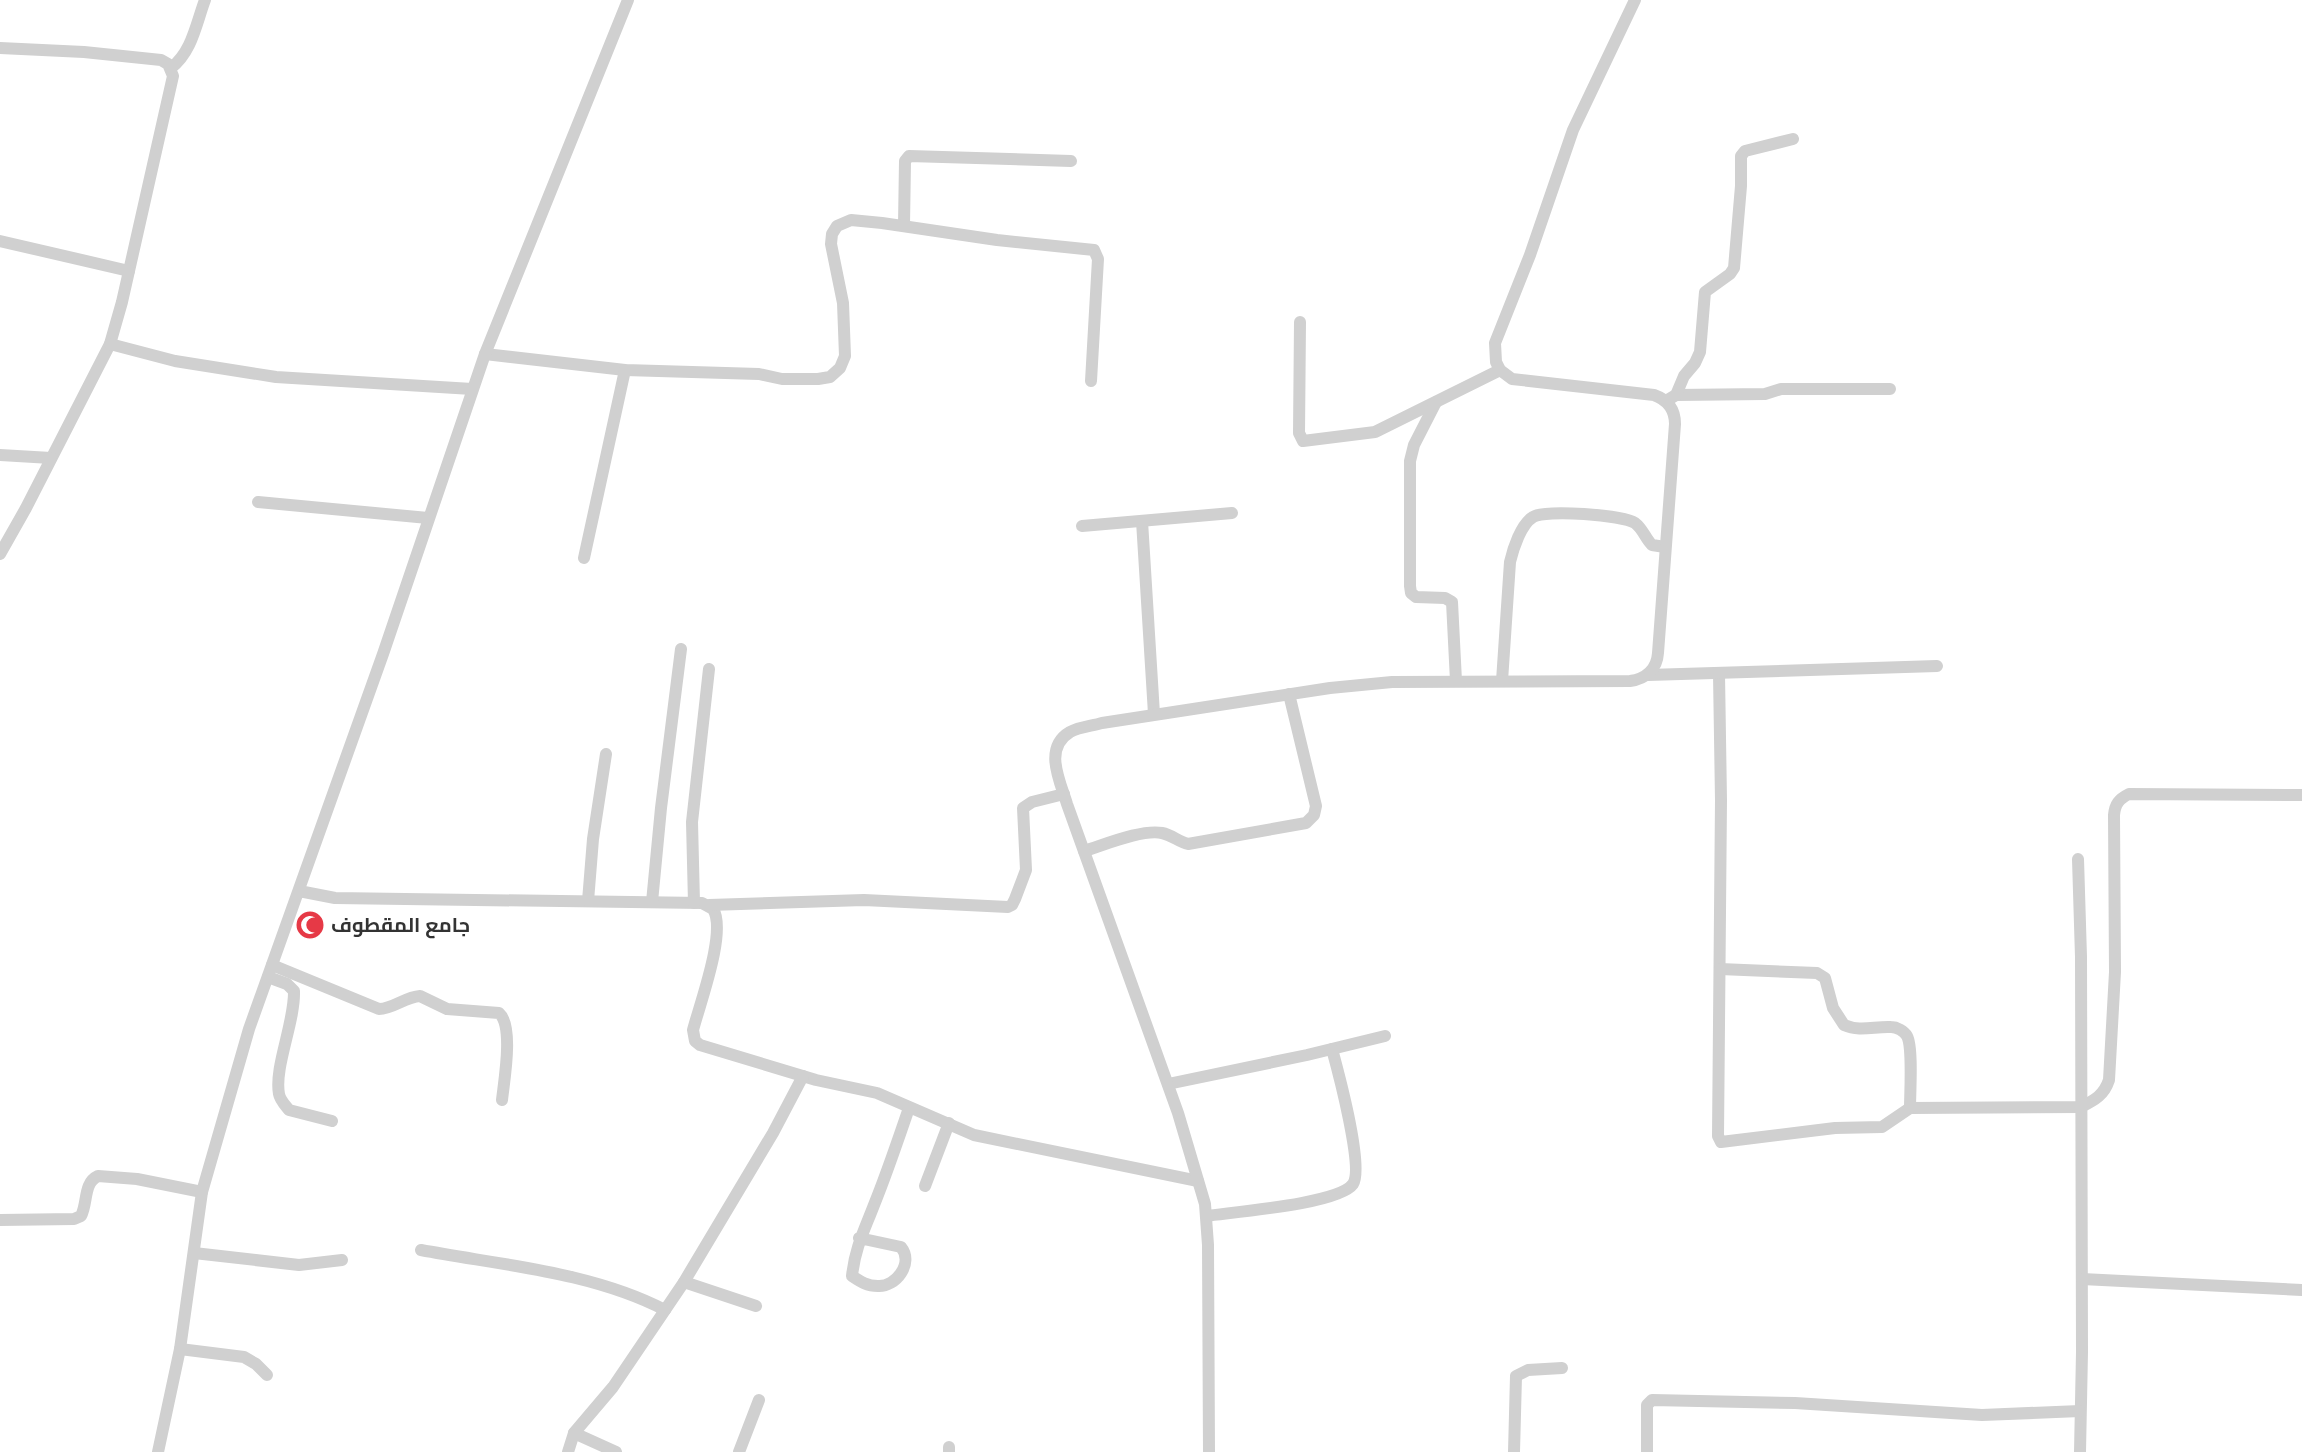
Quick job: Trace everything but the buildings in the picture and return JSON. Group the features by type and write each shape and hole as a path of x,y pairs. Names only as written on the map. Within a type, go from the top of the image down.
{"street":[{"path":"171,68 185,53 205,0"},
{"path":"158,1452 180,1349 202,1192 249,1029 383,654 485,354 628,0"},
{"path":"1635,0 1573,129 1530,255 1498,334 1494,352 1500,370 1519,381 1671,398 1765,394 1781,389 1890,389"},
{"path":"0,48 156,59 165,62 171,68 173,80 110,344 0,554"},
{"path":"1648,675 1658,659 1675,418 1670,405 1671,398 1700,352 1705,292 1730,274 1734,268 1742,156 1745,151 1793,139"},
{"path":"904,225 906,161 909,156 1071,161"},
{"path":"485,354 625,370 759,374 782,380 830,377 837,372 843,362 846,340 843,303 831,244 834,230 841,223 851,220 1094,250 1098,259 1091,381"},
{"path":"0,242 129,271"},
{"path":"1300,322 1299,433 1303,441 1375,432 1500,370"},
{"path":"110,344 175,361 276,377 472,390"},
{"path":"584,558 625,370"},
{"path":"1436,402 1417,438 1410,461 1410,586 1413,596 1445,598 1452,602 1456,681"},
{"path":"0,455 51,458"},
{"path":"258,502 428,518"},
{"path":"1082,526 1232,513"},
{"path":"1502,681 1510,562 1514,548 1530,519 1544,513 1622,519 1637,525 1652,545 1665,547"},
{"path":"1142,521 1154,714"},
{"path":"652,902 681,649"},
{"path":"1209,1452 1208,1245 1205,1204 1168,1084 1064,794 1056,767 1055,751 1061,739 1072,731 1154,714 1288,694 1392,682 1630,681 1648,675 1937,666"},
{"path":"694,903 692,822 709,669"},
{"path":"1719,674 1721,800 1718,1136 1721,1142 1835,1128 1882,1127 1911,1108 2081,1107 2097,1099 2105,1091 2109,1080 2115,972 2114,815 2115,807 2120,799 2129,794 2302,795"},
{"path":"1084,851 1149,833 1162,833 1188,844 1306,823 1314,815 1316,806 1288,694"},
{"path":"588,901 593,839 606,754"},
{"path":"299,891 335,898 652,902 709,905 864,900 1008,907 1015,899 1026,870 1023,808 1032,802 1064,794"},
{"path":"2078,859 2081,957 2080,1452"},
{"path":"709,905 716,913 718,928 716,949 693,1030 694,1041 709,1048 756,1060 803,1076 877,1093 974,1135 1198,1181"},
{"path":"1720,969 1817,973 1825,978 1833,1008 1844,1025 1857,1029 1893,1027 1901,1030 1906,1034 1910,1045 1911,1108"},
{"path":"270,971 379,1009 420,996 447,1009 500,1013 505,1019 507,1046 502,1100"},
{"path":"270,971 294,990 295,1006 278,1082 279,1097 289,1110 332,1121"},
{"path":"1168,1084 1385,1036"},
{"path":"1206,1216 1324,1200 1345,1192 1352,1185 1357,1170 1349,1128 1348,1108 1332,1049"},
{"path":"568,1452 574,1433 613,1387 684,1282 773,1133 803,1076"},
{"path":"859,1238 901,1247 904,1251 906,1259 903,1270 891,1284 880,1287 867,1285 852,1276 854,1256 859,1238 874,1206 909,1108"},
{"path":"925,1186 949,1123"},
{"path":"0,1220 74,1219 81,1216 88,1184 98,1176 137,1179 202,1192"},
{"path":"422,1250 574,1278 611,1289 665,1311"},
{"path":"194,1253 299,1265 342,1260"},
{"path":"2082,1279 2302,1290"},
{"path":"684,1282 756,1306"},
{"path":"180,1349 244,1358 256,1364 267,1375"},
{"path":"1514,1452 1516,1376 1528,1370 1562,1368"},
{"path":"739,1452 759,1400"},
{"path":"1647,1452 1647,1405 1652,1400 1795,1403 1982,1415 2080,1412"},
{"path":"574,1433 616,1452"}],"place":[{"name":"جامع المقطوف","path":"310,925"}]}
